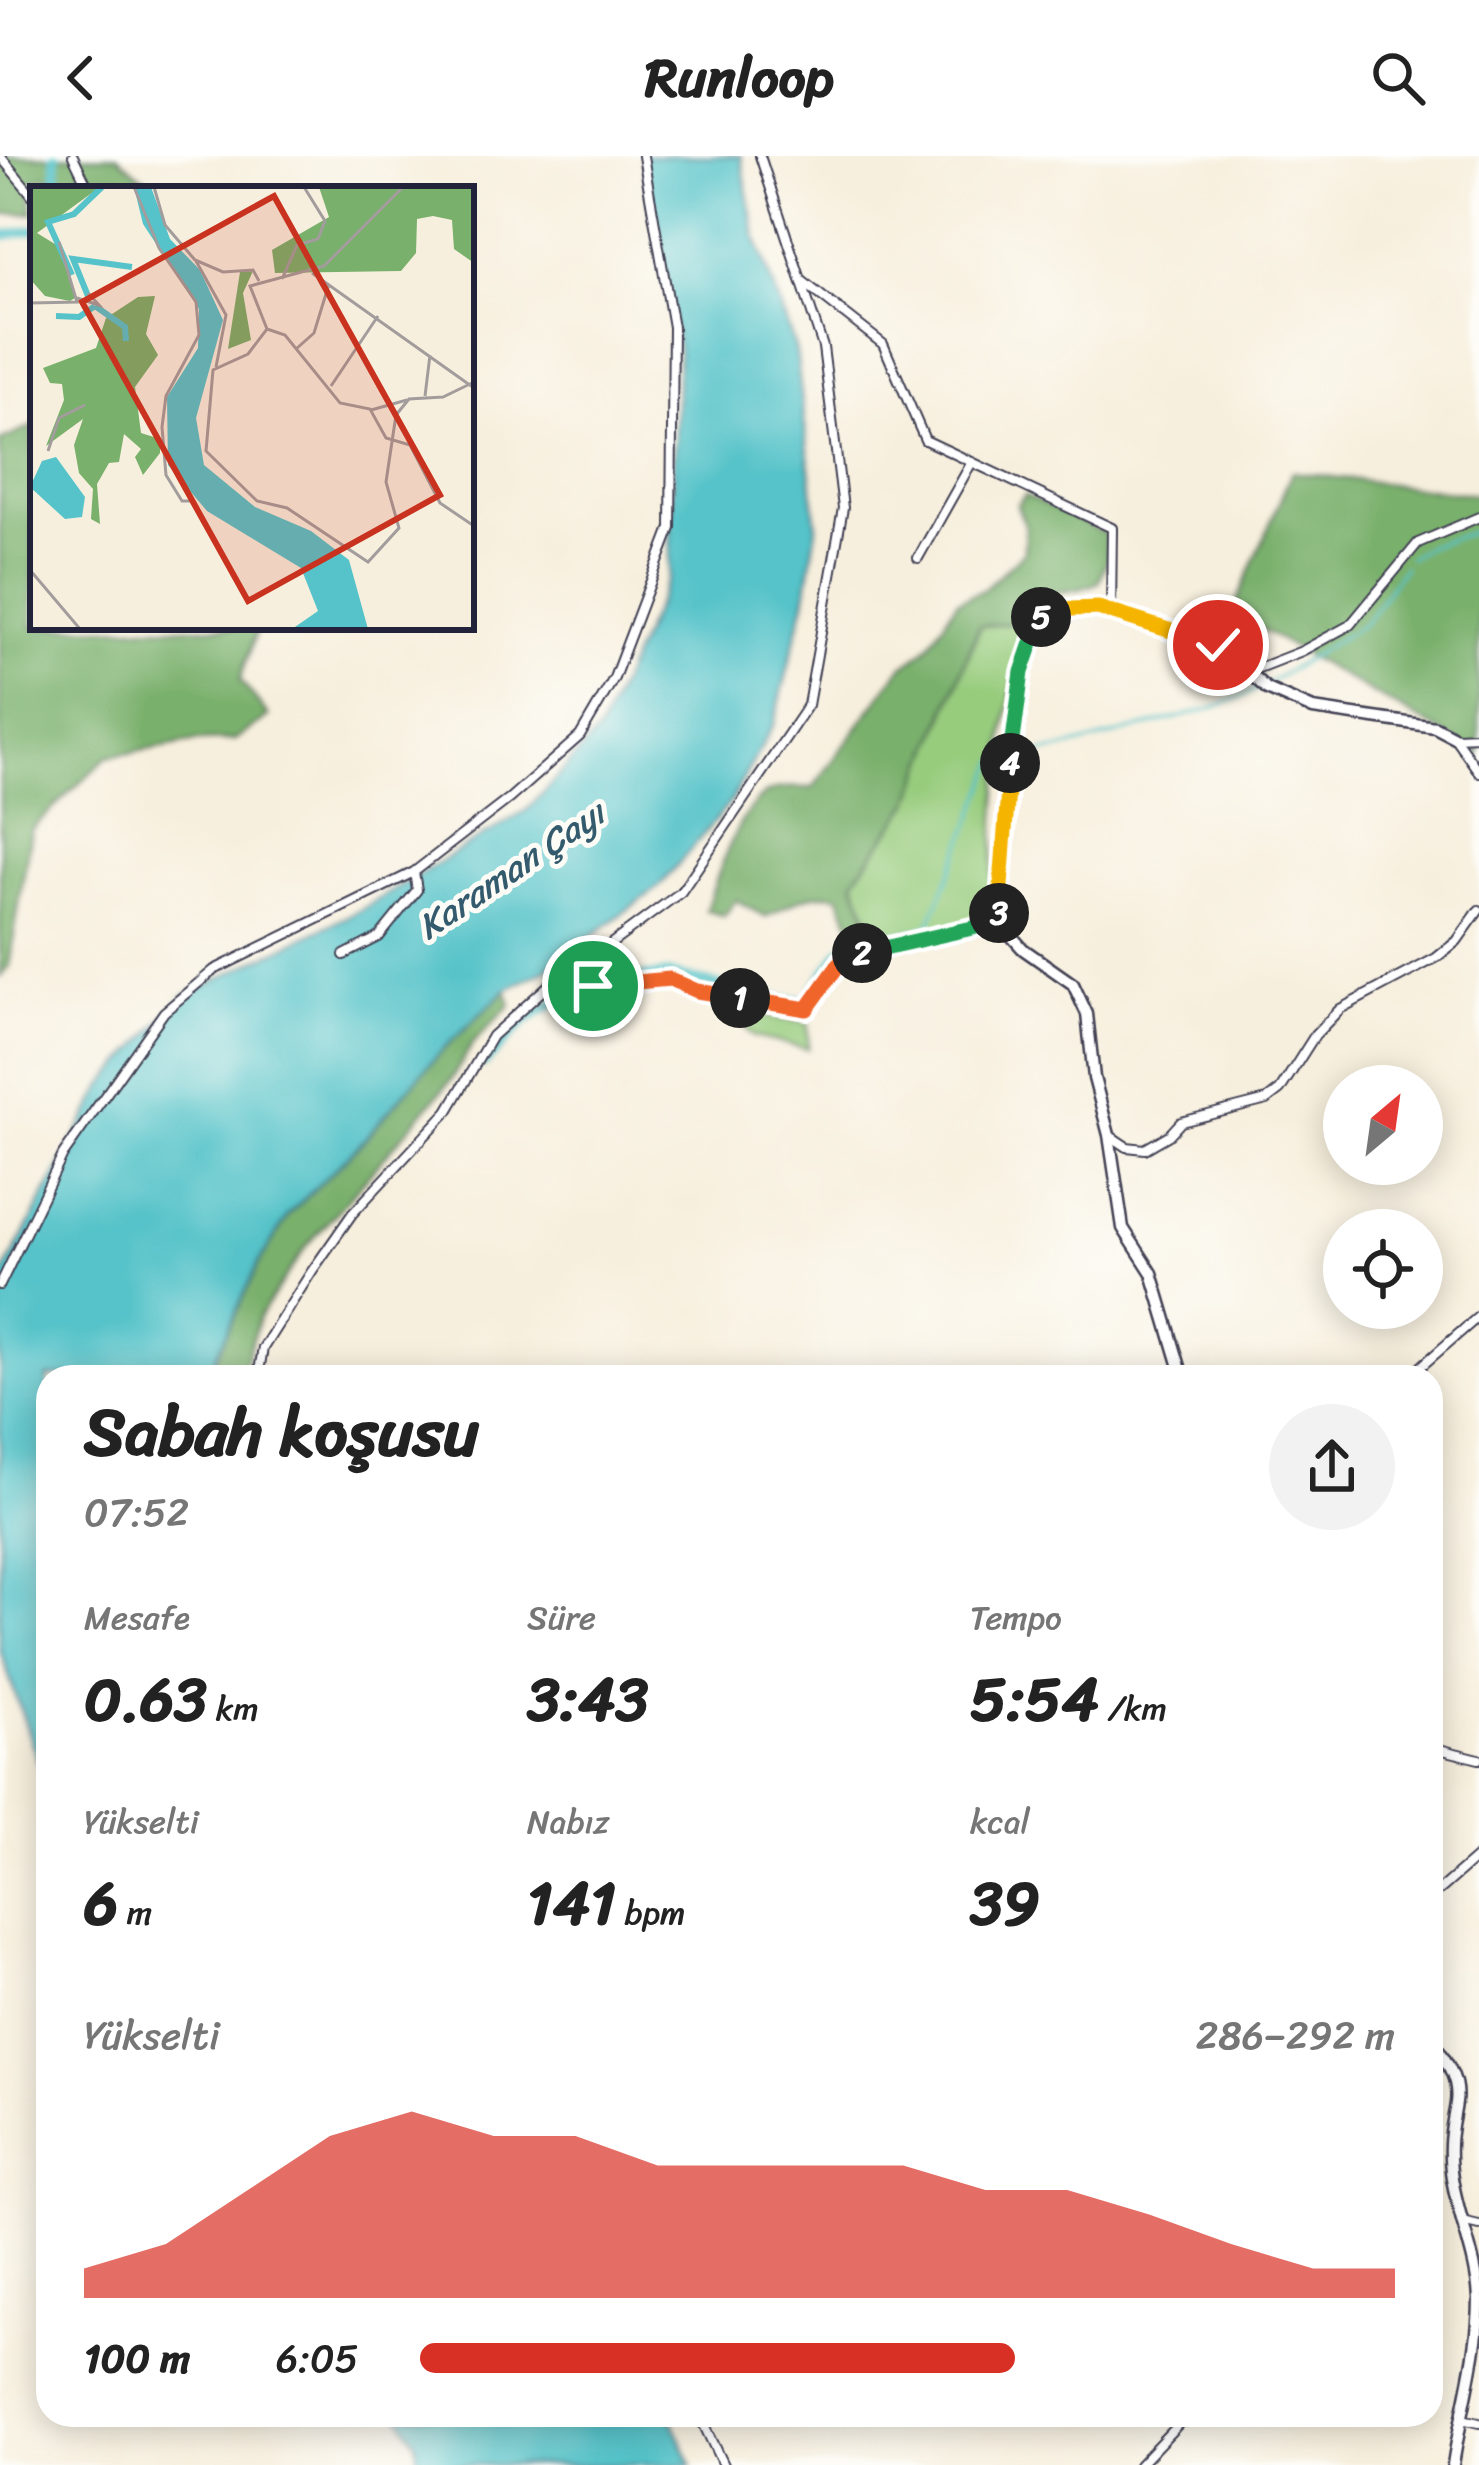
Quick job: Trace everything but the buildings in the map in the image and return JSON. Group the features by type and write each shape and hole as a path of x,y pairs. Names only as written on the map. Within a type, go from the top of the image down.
{"street":[{"path":"1,156 30,192"},
{"path":"73,156 88,186"},
{"path":"0,1285 63,1156 164,1012 214,970 414,872 580,736 614,678 671,528 674,327 643,156"},
{"path":"260,1365 263,1348 352,1214 448,1112 492,1036 550,984 576,976 589,960 681,892 808,705 843,508 824,346 760,156"},
{"path":"801,280 883,344 925,440 1112,528 1111,612"},
{"path":"918,558 972,462"},
{"path":"1251,671 1350,625 1418,543 1479,517"},
{"path":"1179,1365 1152,1273 1123,1228 1087,1014 1072,985 1023,949 999,922 1006,791 1022,672 1043,610 1098,608 1218,645 1267,689 1313,709 1436,727 1454,737 1479,772"},
{"path":"1454,737 1479,736"},
{"path":"344,955 380,937 417,890 414,872"},
{"path":"1109,1135 1126,1147 1145,1148 1169,1135 1180,1122 1267,1100 1280,1090 1315,1035 1340,1009 1436,958 1457,941 1479,910"},
{"path":"576,976 601,987 670,979 697,991 807,1009 845,956 999,922"},
{"path":"1423,1365 1479,1316"},
{"path":"1443,1750 1479,1759"},
{"path":"1443,1886 1479,1855"},
{"path":"1443,2050 1465,2072 1468,2090 1453,2138 1450,2167 1479,2299 1476,2343 1453,2465"},
{"path":"1462,2221 1479,2225"},
{"path":"1461,2419 1479,2423"},
{"path":"705,2427 724,2465"},
{"path":"1139,2465 1175,2427"}],"green space":[{"path":"0,156 117,156 154,186 57,186 46,176 30,182 30,213 0,214"},
{"path":"30,427 30,630 257,630 240,680 269,717 235,740 197,741 107,757 31,830 9,967 0,977 0,441"},
{"path":"1292,472 1479,495 1479,754 1232,613"},
{"path":"1025,495 1106,534 1107,560 1099,582 1032,600 1031,622 979,626 910,803 854,880 874,933 856,936 839,896 828,894 801,899 765,917 736,900 724,916 706,910 729,847 755,803 777,789 813,788 900,669 929,646 957,601 983,590 1024,552 1025,526 1017,505"},
{"path":"1031,622 1005,731 991,918 880,945 854,880 910,803 980,626"},
{"path":"506,990 511,1005 473,1043 451,1080 306,1247 259,1317 245,1365 212,1365 259,1263 289,1214 358,1146 444,1048"},
{"path":"729,1011 808,1023 808,1049 754,1037"}],"water":[{"name":"Karaman Çayı","path":"641,156 741,156 756,236 796,351 817,527 805,602 774,724 730,803 660,886 546,970 506,990 444,1048 358,1146 289,1214 259,1263 212,1365 36,1365 36,1755 0,1650 0,1280 104,1085 185,995 362,909 528,809 598,732 669,577 678,351"},
{"path":"407,2427 675,2427 692,2465 418,2465 416,2443"}],"waterway":[{"path":"55,156 58,186"},
{"path":"0,236 30,231"},
{"path":"1409,558 1428,546 1479,530"},
{"path":"1268,683 1365,623 1404,566"},
{"path":"1019,756 1059,750 1214,708 1258,689"},
{"path":"927,930 996,762 1002,761"},
{"path":"602,981 670,975 806,1001 841,950 927,930"},
{"path":"484,1063 524,1022 583,984"}],"route":[{"path":"593,986 670,979 697,991 807,1009 845,956 999,922 1006,791 1022,672 1043,610 1098,608 1218,645"}]}
